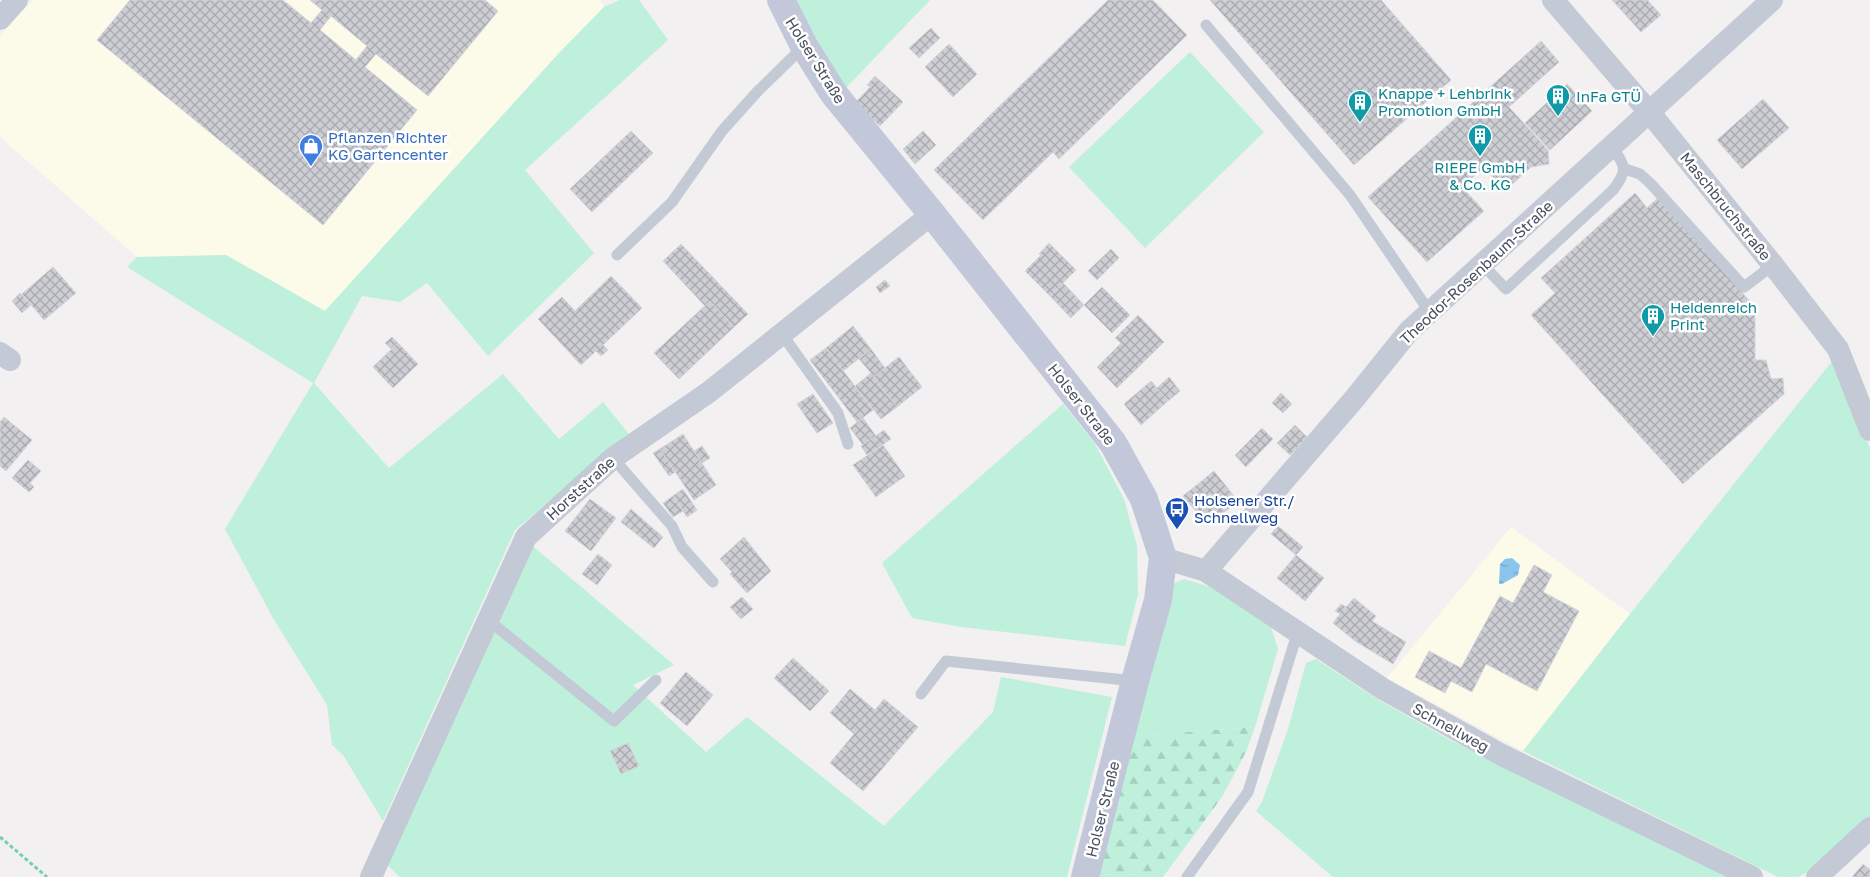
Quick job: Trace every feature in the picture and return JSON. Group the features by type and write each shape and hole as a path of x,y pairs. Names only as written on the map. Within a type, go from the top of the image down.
{"main road":[{"name":"Holser Straße","path":"780,0 804,46 834,94 932,214 1113,443 1144,499 1163,558 1158,600 1135,681 1085,877"}],"street":[{"path":"0,19 17,0"},
{"name":"Maschbruchstraße","path":"1553,0 1650,113 1838,349 1870,430"},
{"name":"Theodor-Rosenbaum-Straße","path":"1206,571 1409,331 1772,0"},
{"name":"Horststraße","path":"371,877 526,537 613,458 709,392 932,214"},
{"name":"Schnellweg","path":"1163,558 1206,571 1298,631 1383,690 1502,755 1752,877"},
{"path":"1817,877 1870,828"}],"lane":[{"path":"1206,25 1350,195 1429,312"},
{"path":"617,255 672,202 722,131 757,92 804,46"},
{"path":"1482,264 1506,289 1613,190 1622,178 1625,169 1612,147"},
{"path":"1625,169 1640,174 1651,184 1744,287 1773,265"},
{"path":"782,334 838,413 848,444"},
{"path":"613,458 672,526 682,547 713,582"},
{"path":"488,620 614,721 656,680"},
{"path":"1187,877 1248,792 1298,631"},
{"path":"921,694 946,661 1135,681"}],"path":[{"path":"0,838 47,877"}],"shaded area":[{"path":"33,0 600,0 604,7 559,53 325,311 226,255 137,257 0,137 0,36"},
{"path":"1511,527 1630,614 1523,751 1387,678"}],"green space":[{"path":"620,0 639,0 668,40 525,170 594,253 488,356 427,283 400,302 362,296 314,383 389,468 503,374 559,439 603,402 629,434 515,530 383,821 343,755 332,745 327,705 273,618 225,529 313,383 127,267 137,257 226,255 325,311 559,53 604,7"},
{"path":"797,0 930,0 843,91 809,30"},
{"path":"1190,52 1264,132 1145,248 1069,167"},
{"path":"1833,360 1870,448 1870,817 1806,873 1798,877 1778,877 1523,751"},
{"path":"1063,404 1094,442 1124,499 1137,546 1138,594 1125,646 961,627 912,618 882,563"},
{"path":"529,543 674,665 633,685 706,752 747,717 884,826 993,712 1001,677 1112,697 1067,877 400,877 383,861"},
{"path":"1184,579 1211,587 1271,627 1278,649 1255,727 1135,736 1170,585"},
{"path":"1316,659 1377,699 1452,741 1730,877 1333,877 1256,811 1262,802 1288,729 1306,663"},
{"path":"1255,727 1246,752 1222,797 1163,877 1098,877 1135,736"}],"water":[{"path":"1512,558 1520,565 1518,575 1499,584 1500,564 1505,559"}],"building":[{"name":"Pflanzen Richter KG Gartencenter","path":"130,0 283,0 311,23 322,10 310,0 485,0 498,11 428,96 376,54 365,67 417,110 323,225 97,40","holes":["331,16 367,46 356,60 320,30"]},
{"path":"1108,0 1153,0 1187,35 1059,159 1053,152 983,220 934,170"},
{"name":"Knappe + Lehbrink Promotion GmbH","path":"1210,0 1381,0 1451,80 1354,165"},
{"path":"1612,0 1649,0 1661,15 1641,32"},
{"path":"931,28 940,38 919,58 909,48"},
{"name":"RIEPE GmbH & Co. KG","path":"1541,41 1559,62 1509,107 1548,150 1549,164 1531,167 1505,191 1484,167 1462,187 1484,211 1427,262 1368,197"},
{"path":"949,44 977,74 953,97 925,67"},
{"path":"875,76 903,102 880,126 855,103 870,87 867,85"},
{"name":"InFa GTÜ","path":"1567,84 1592,111 1550,150 1525,123"},
{"path":"1763,99 1789,128 1742,169 1717,140"},
{"path":"631,131 653,153 592,212 570,189"},
{"path":"923,131 936,145 915,164 903,149"},
{"name":"Heidenreich Print","path":"1635,193 1647,208 1658,198 1755,307 1755,360 1766,360 1771,379 1783,378 1784,394 1683,484 1531,315 1555,293 1541,278"},
{"path":"1049,243 1076,270 1050,296 1025,271 1041,255 1039,254"},
{"path":"681,244 748,314 734,327 710,301 705,306 663,261"},
{"path":"1111,249 1119,258 1097,280 1088,271"},
{"path":"53,267 76,293 44,320 22,294"},
{"path":"611,276 642,308 603,345 608,350 601,356 596,351 581,365 538,319 562,297 575,311"},
{"path":"885,280 890,286 880,293 876,287"},
{"path":"1063,283 1084,305 1071,318 1050,296"},
{"path":"1102,287 1130,315 1112,333 1084,305"},
{"path":"20,293 31,305 22,313 12,301"},
{"path":"710,301 734,327 679,379 654,353"},
{"path":"1138,315 1164,342 1117,388 1097,367 1121,343 1115,338"},
{"path":"853,326 871,349 843,371 826,348"},
{"path":"392,337 398,343 391,349 385,343"},
{"path":"398,343 418,364 393,388 373,367"},
{"path":"826,348 873,410 857,422 810,360"},
{"path":"871,349 885,368 873,377 897,407 881,419 855,386 871,373 859,359"},
{"path":"899,357 922,387 897,407 873,377"},
{"path":"1169,377 1180,391 1168,401 1157,388"},
{"path":"1151,381 1168,401 1141,425 1124,404"},
{"path":"1281,393 1292,404 1283,413 1272,403"},
{"path":"813,394 833,423 817,433 797,404"},
{"path":"4,417 32,440 6,471 0,466 0,422"},
{"path":"863,418 876,436 863,445 850,428"},
{"path":"1295,425 1307,437 1290,455 1277,443"},
{"path":"1262,428 1273,439 1246,467 1235,455"},
{"path":"884,430 891,439 867,455 861,446"},
{"path":"683,434 716,485 694,500 660,449"},
{"path":"883,445 905,476 876,497 853,465"},
{"path":"702,446 710,458 702,463 694,451"},
{"path":"660,449 675,472 669,476 653,453"},
{"path":"28,460 41,471 30,483 34,487 29,492 12,478"},
{"path":"1214,471 1238,501 1208,526 1183,496"},
{"path":"683,489 697,510 687,517 673,496"},
{"path":"673,496 683,511 673,517 663,503"},
{"path":"590,499 616,518 591,551 565,531"},
{"path":"631,509 663,537 654,548 621,522"},
{"path":"1278,526 1303,547 1296,555 1271,534"},
{"path":"744,537 771,571 747,593 720,559"},
{"path":"598,554 612,565 597,585 582,574"},
{"path":"1296,555 1324,578 1305,601 1277,578"},
{"path":"1534,565 1552,575 1543,592 1579,611 1537,691 1486,664 1472,692 1451,681 1445,693 1415,677 1429,651 1461,668 1500,596 1513,603"},
{"path":"742,597 753,609 741,619 730,607"},
{"path":"1354,598 1376,616 1372,621 1406,642 1393,664 1355,641 1333,623 1340,614 1335,611 1341,604 1346,607"},
{"path":"793,658 829,691 810,711 774,678"},
{"path":"686,672 713,695 687,726 660,703"},
{"path":"850,689 875,710 884,699 918,727 863,791 830,763 854,734 830,713"},
{"path":"628,743 639,766 621,774 610,751"},
{"path":"1863,864 1870,870 1870,877 1852,877"}],"place":[{"name":"InFa GTÜ","path":"1558,117"},
{"name":"Knappe + Lehbrink Promotion GmbH","path":"1360,123"},
{"name":"RIEPE GmbH & Co. KG","path":"1480,157"},
{"name":"Pflanzen Richter KG Gartencenter","path":"311,167"},
{"name":"Heidenreich Print","path":"1653,337"},
{"name":"Holsener Str./ Schnellweg","path":"1177,530"}]}
